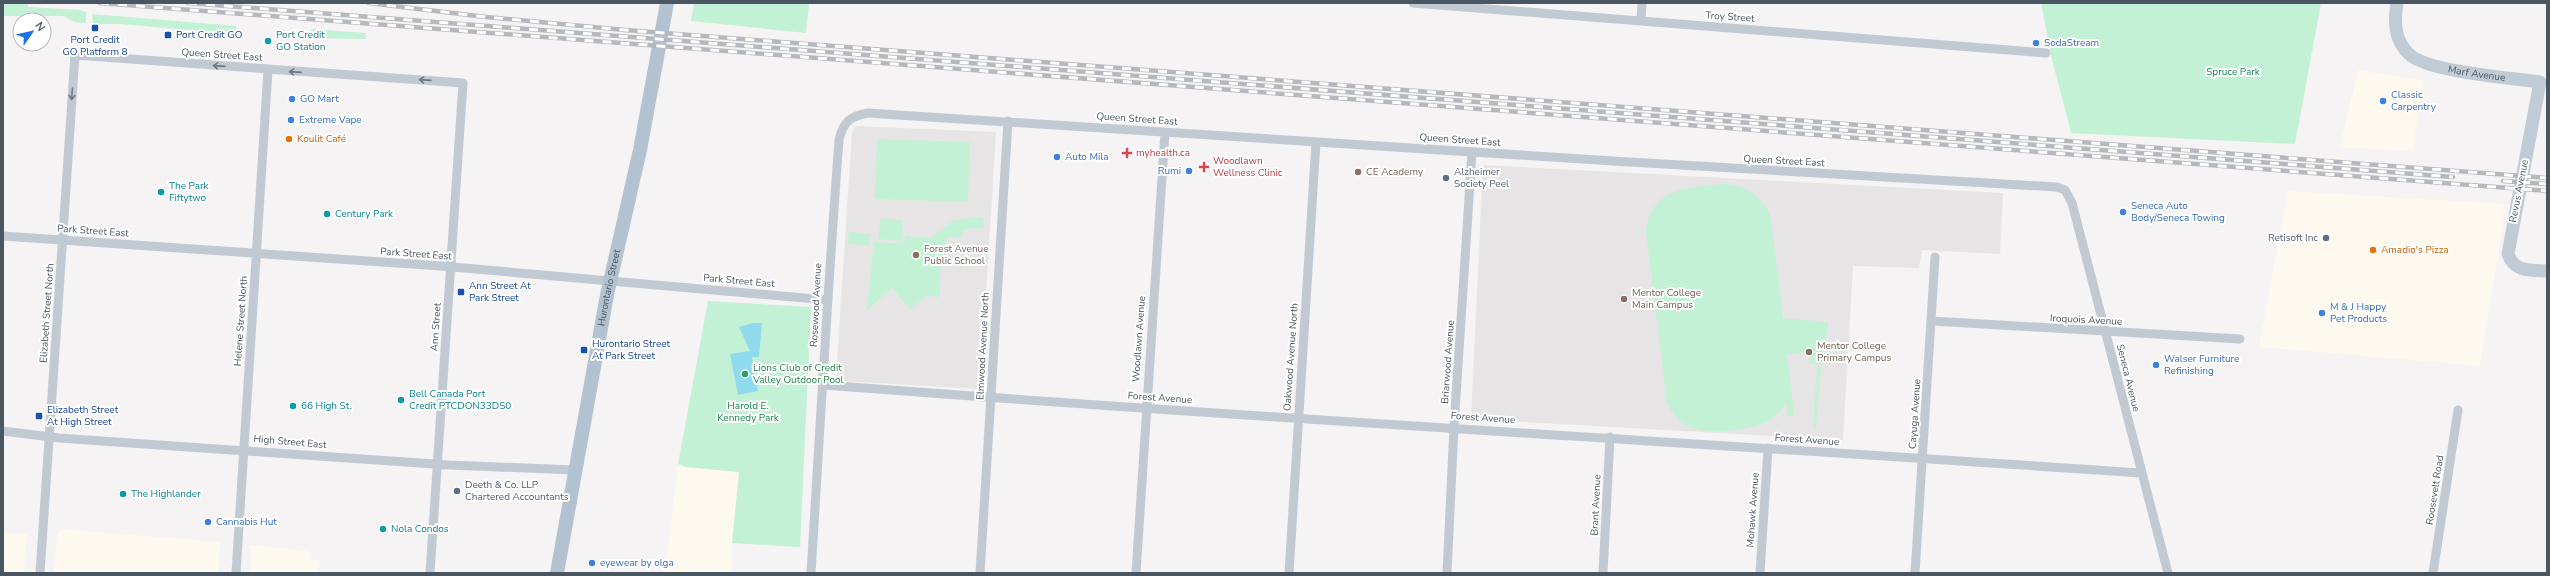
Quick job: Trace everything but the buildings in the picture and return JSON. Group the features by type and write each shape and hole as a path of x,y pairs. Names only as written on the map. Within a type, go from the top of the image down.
{"main road":[{"name":"Hurontario Street","path":"557,573 610,280 640,150 667,3"}],"street":[{"name":"Troy Street","path":"1413,3 2046,53"},
{"path":"1640,21 1642,3"},
{"name":"Marf Avenue","path":"2397,3 2394,20 2399,39 2410,55 2431,66 2543,82"},
{"name":"Queen Street East","path":"75,55 464,83"},
{"name":"Elizabeth Street North","path":"40,573 75,55"},
{"name":"Helene Street North","path":"236,573 268,70"},
{"name":"Revus Avenue","path":"2543,82 2508,254 2515,266 2520,269 2547,271"},
{"name":"Ann Street","path":"430,573 464,83"},
{"name":"Queen Street East","path":"854,115 868,113 1008,121 1472,152 2057,187 2065,190"},
{"name":"Rosewood Avenue","path":"811,573 824,385 827,300 839,140 845,122 854,115"},
{"name":"Elmwood Avenue North","path":"980,573 1008,121"},
{"name":"Woodlawn Avenue","path":"1136,573 1145,409 1165,132"},
{"name":"Oakwood Avenue North","path":"1289,573 1297,418 1316,142"},
{"name":"Briarwood Avenue","path":"1446,573 1472,152"},
{"name":"Seneca Avenue","path":"2065,190 2072,203 2168,573"},
{"name":"Park Street East","path":"3,236 63,239 610,280 827,300"},
{"name":"Cayuga Avenue","path":"1915,573 1935,257"},
{"name":"Iroquois Avenue","path":"1932,321 2105,333 2240,339"},
{"name":"Forest Avenue","path":"824,385 990,396 1145,409 1610,437 2141,473"},
{"name":"Roosevelt Road","path":"2433,573 2458,410"},
{"name":"High Street East","path":"3,431 49,436 438,464 575,470"},
{"name":"Brant Avenue","path":"1603,573 1610,437"},
{"name":"Mohawk Avenue","path":"1760,573 1768,448"}],"shaded area":[{"path":"2358,70 2424,81 2412,151 2340,147"},
{"name":"Forest Avenue Public School","path":"855,126 996,132 980,389 843,381 836,377 852,132"},
{"name":"Mentor College Main Campus","path":"1483,165 2003,193 2000,254 1922,250 1919,268 1853,266 1843,440 1471,419"},
{"path":"2288,191 2506,204 2480,366 2259,347"},
{"path":"678,464 686,467 739,472 732,543 732,573 665,573"},
{"path":"61,529 220,542 218,573 54,573 57,536"},
{"path":"3,532 27,534 24,573 3,573"},
{"path":"251,545 307,551 310,553 310,559 318,560 317,573 251,573"}],"green space":[{"path":"3,3 28,3 28,7 80,10 86,12 86,23 74,22 64,16 52,16 52,12 12,12 12,16 3,16"},
{"path":"694,3 809,3 806,33 691,21"},
{"name":"Spruce Park","path":"2041,3 2321,3 2295,144 2071,133 2051,55"},
{"path":"92,14 236,26 235,34 121,24 93,24"},
{"path":"312,29 366,33 366,39 311,38 309,33"},
{"path":"877,139 970,142 968,202 875,199"},
{"path":"1722,184 1738,186 1746,189 1758,198 1768,210 1771,218 1783,318 1828,322 1824,364 1809,363 1809,354 1787,353 1794,415 1788,416 1786,402 1776,415 1765,423 1743,429 1704,431 1687,426 1679,420 1667,403 1646,231 1655,206 1663,198 1673,192 1684,189"},
{"path":"983,217 984,228 963,229 962,237 946,238 946,262 941,262 939,297 926,296 910,310 892,288 867,310 874,242 904,244 905,236 931,238 954,220"},
{"path":"881,218 903,220 901,241 878,239"},
{"path":"849,232 870,234 869,246 848,244"},
{"name":"Harold E. Kennedy Park","path":"708,301 811,307 800,547 732,543 739,472 686,467 678,464"},
{"path":"1817,366 1821,367 1816,429 1813,429"}],"water":[{"name":"Lions Club of Credit Valley Outdoor Pool","path":"753,323 762,323 759,357 752,357 758,391 738,395 730,354 750,351 739,327"}],"railway":[{"path":"100,3 2547,191"},
{"path":"188,3 2453,177"},
{"path":"369,3 486,17 625,30 2547,178"},
{"path":"2503,181 2547,184"}],"place":[{"name":"Port Credit GO Platform 8","path":"95,28"},
{"name":"Port Credit GO","path":"168,35"},
{"name":"Port Credit GO Station","path":"268,41"},
{"name":"SodaStream","path":"2036,43"},
{"name":"GO Mart","path":"292,99"},
{"name":"Classic Carpentry","path":"2383,101"},
{"name":"Extreme Vape","path":"291,120"},
{"name":"Koulit Café","path":"289,139"},
{"name":"myhealth.ca","path":"1127,153"},
{"name":"Auto Mila","path":"1057,157"},
{"name":"Woodlawn Wellness Clinic","path":"1204,167"},
{"name":"Rumi","path":"1189,171"},
{"name":"CE Academy","path":"1358,172"},
{"name":"Alzheimer Society Peel","path":"1446,178"},
{"name":"The Park Fiftytwo","path":"161,192"},
{"name":"Seneca Auto Body/Seneca Towing","path":"2123,212"},
{"name":"Century Park","path":"327,214"},
{"name":"Retisoft Inc","path":"2326,238"},
{"name":"Amadio's Pizza","path":"2373,250"},
{"name":"Forest Avenue Public School","path":"916,255"},
{"name":"Ann Street At Park Street","path":"461,292"},
{"name":"Mentor College Main Campus","path":"1624,299"},
{"name":"M & J Happy Pet Products","path":"2322,313"},
{"name":"Hurontario Street At Park Street","path":"584,350"},
{"name":"Mentor College Primary Campus","path":"1809,352"},
{"name":"Walser Furniture Refinishing","path":"2156,365"},
{"name":"Lions Club of Credit Valley Outdoor Pool","path":"745,374"},
{"name":"Bell Canada Port Credit PTCDON33DS0","path":"401,400"},
{"name":"66 High St.","path":"293,406"},
{"name":"Elizabeth Street At High Street","path":"39,416"},
{"name":"Deeth & Co. LLP Chartered Accountants","path":"457,491"},
{"name":"The Highlander","path":"123,494"},
{"name":"Cannabis Hut","path":"208,522"},
{"name":"Nola Condos","path":"383,529"},
{"name":"eyewear by olga","path":"592,563"}]}
